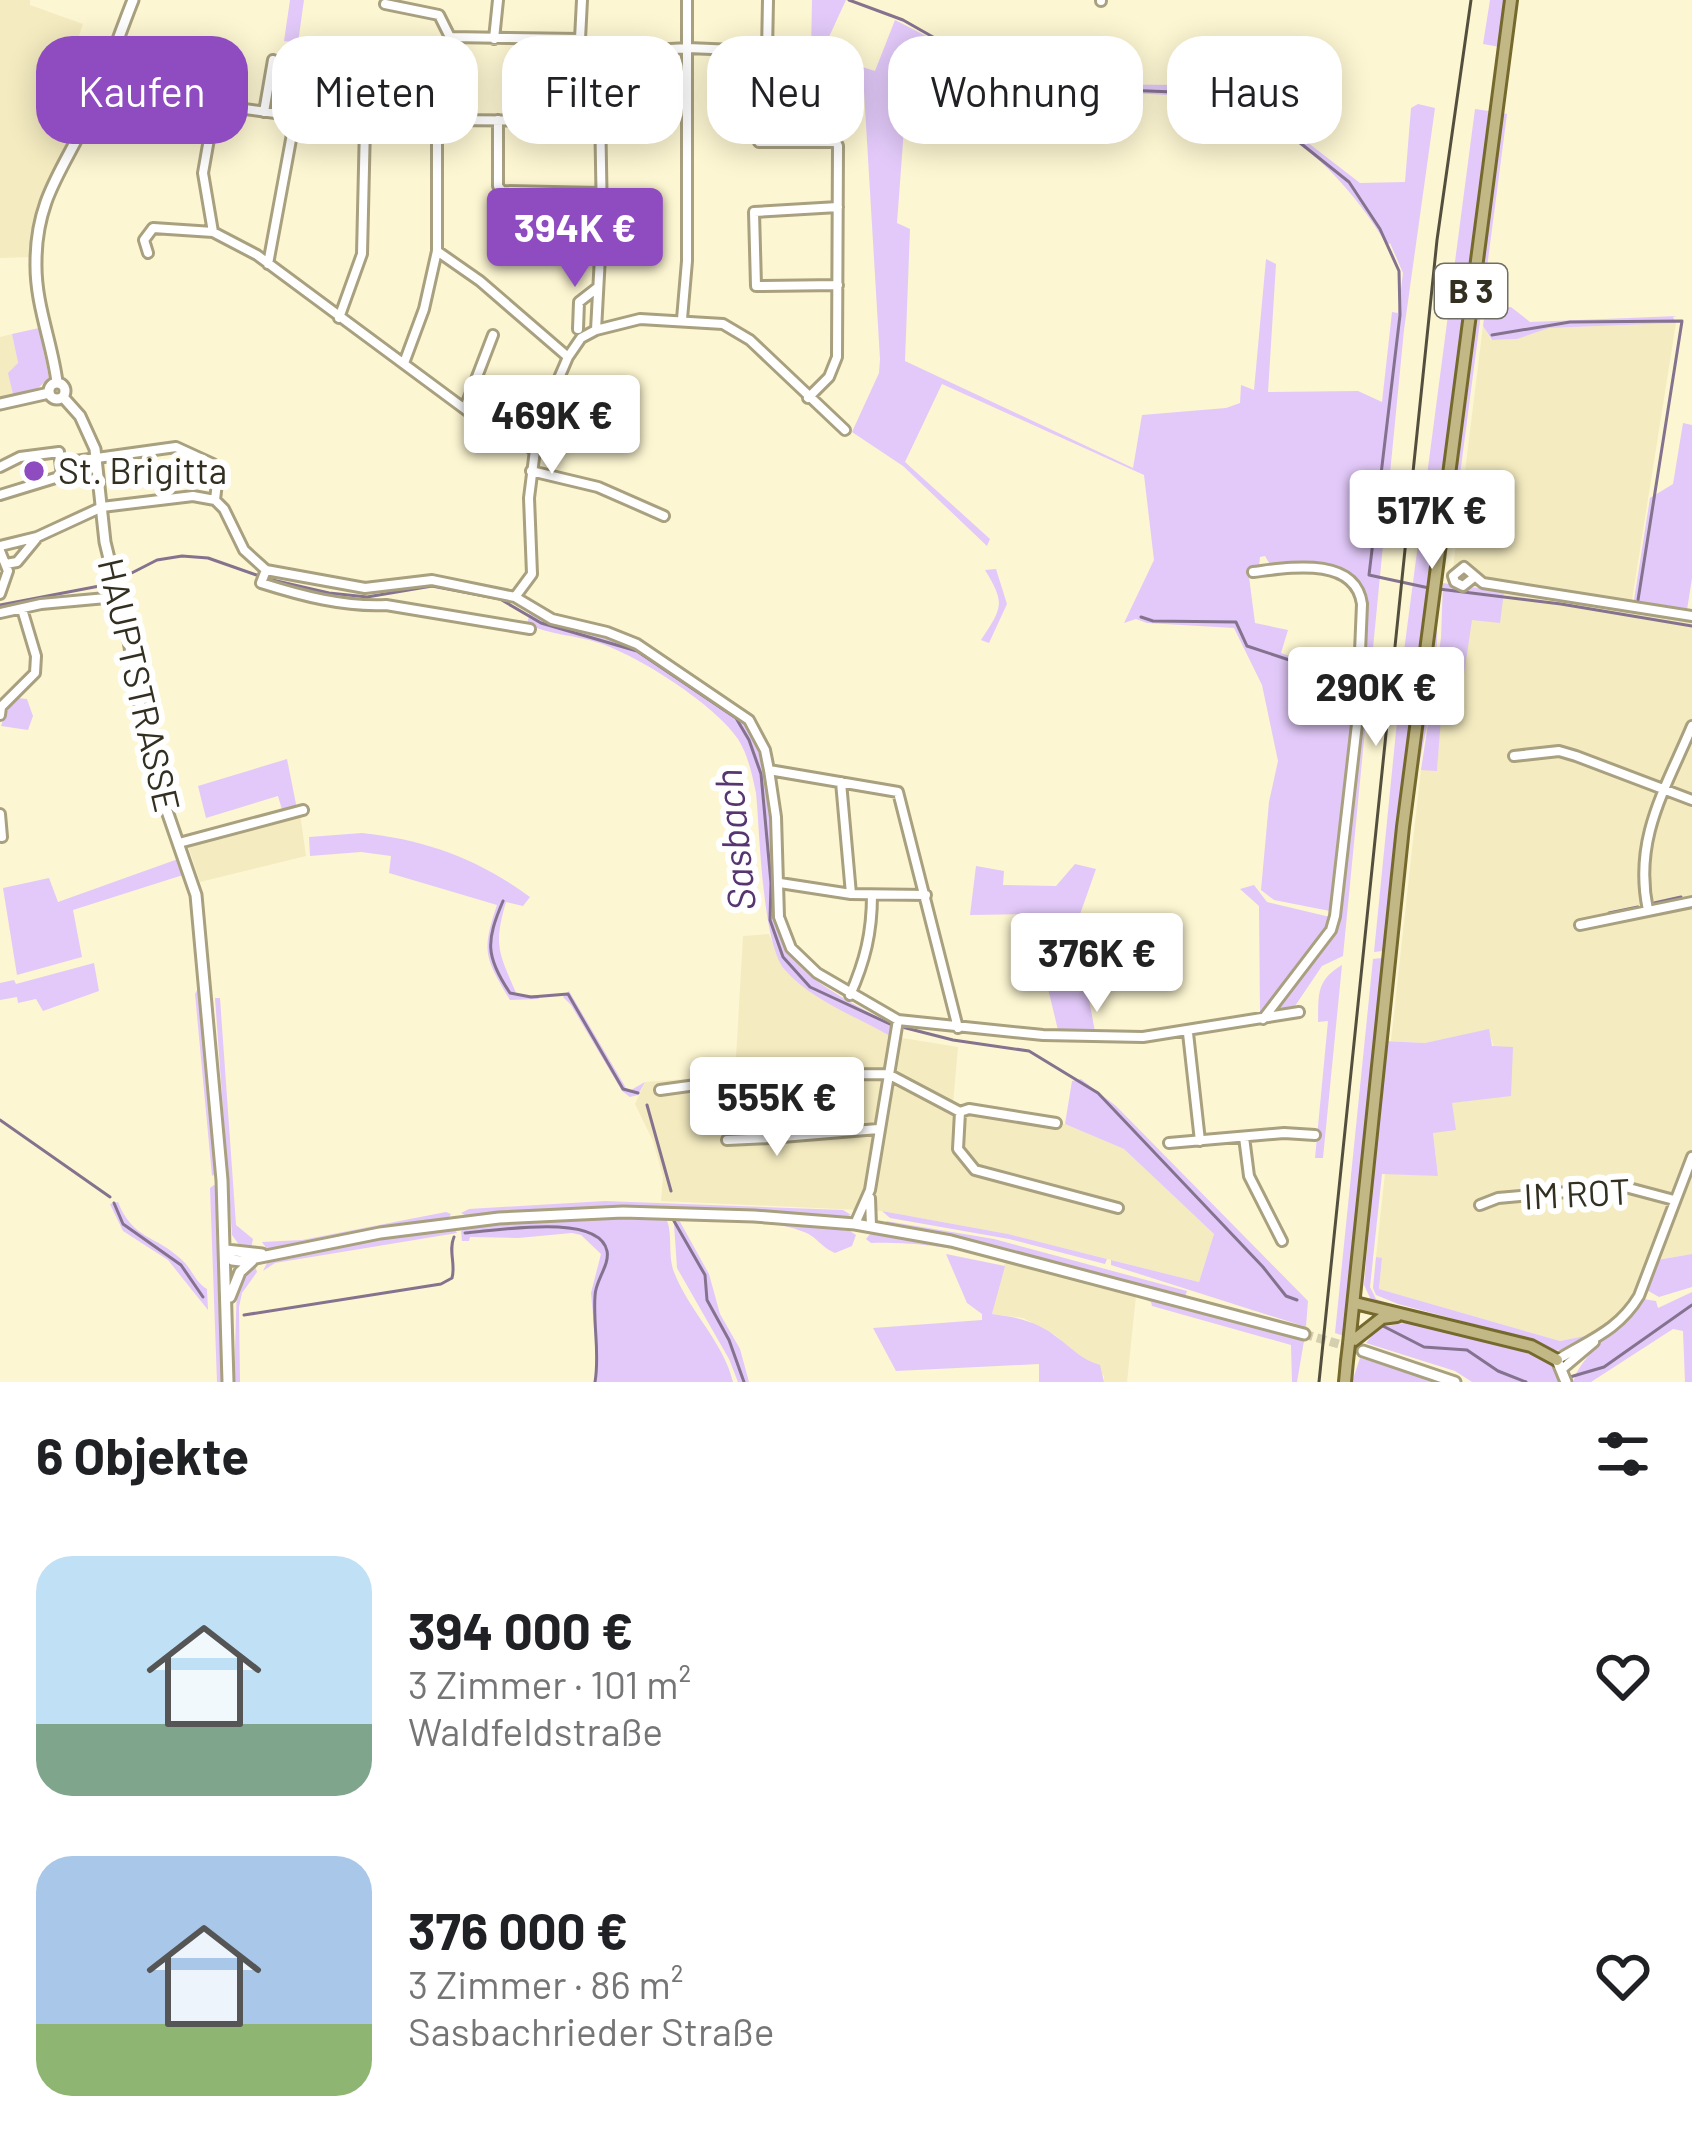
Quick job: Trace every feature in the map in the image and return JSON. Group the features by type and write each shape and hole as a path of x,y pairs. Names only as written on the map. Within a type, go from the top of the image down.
{"main road":[{"name":"B 3","path":"1346,1377 1403,827 1511,0"},
{"path":"1354,1309 1380,1319 1402,1316"},
{"path":"1354,1309 1531,1346 1562,1371"},
{"path":"1349,1345 1380,1319"}],"street":[{"name":"HAUPTSTRASSE","path":"119,36 133,0"},
{"path":"494,39 498,0"},
{"path":"580,36 582,0"},
{"path":"682,319 687,0"},
{"path":"764,36 768,0"},
{"path":"385,4 439,15 450,36"},
{"path":"478,38 502,39"},
{"path":"683,49 707,50"},
{"path":"264,112 272,66"},
{"path":"248,110 272,114"},
{"path":"478,120 502,120"},
{"path":"498,120 498,186 502,191 599,193"},
{"name":"HAUPTSTRASSE","path":"73,144 51,185 38,239 38,292 56,382 64,387 63,397 80,416 97,460 112,574 149,759 196,895 205,982 211,995 208,1011 226,1250 228,1382"},
{"path":"208,144 202,173 214,232"},
{"path":"268,264 291,144"},
{"path":"339,319 362,254 365,144"},
{"path":"404,363 424,309 437,251 437,144"},
{"path":"596,329 602,220 598,210 599,144"},
{"path":"808,398 829,376 837,357 837,144"},
{"path":"838,207 754,212 756,286 838,286"},
{"path":"148,253 144,240 153,228 214,232 268,264 508,439 536,450"},
{"path":"437,251 480,281 568,357"},
{"path":"578,328 579,302 597,288"},
{"path":"515,597 532,574 531,471 547,406 568,357 581,338 596,329 640,319 723,324 748,339 845,430"},
{"path":"465,408 494,334"},
{"path":"0,404 49,393 56,382"},
{"path":"49,393 63,397"},
{"path":"61,463 185,449 217,469 215,500"},
{"path":"0,467 20,458 59,452 62,476 0,494"},
{"path":"531,471 598,488 664,516"},
{"path":"0,594 6,564 0,549 102,507 193,496 215,500 224,509 244,550 264,574 319,599 530,629"},
{"path":"6,564 17,562 37,537"},
{"path":"1253,572 1322,568 1351,581 1361,604 1357,724 1335,916 1331,929 1262,1020"},
{"path":"264,574 365,588 432,580 515,597 552,619 638,644 737,709 757,735 769,770 779,917 790,948 817,974 897,1026 1123,1037 1188,1033 1299,1012"},
{"path":"1473,578 1692,616"},
{"path":"0,614 116,593"},
{"path":"0,715 2,707 35,674 36,656 22,609"},
{"path":"1648,910 1642,856 1692,726"},
{"path":"1514,756 1559,752 1692,800"},
{"path":"769,770 898,792 958,1028"},
{"path":"841,782 851,894"},
{"path":"179,843 303,810"},
{"path":"0,814 2,837"},
{"path":"780,883 872,896 926,895"},
{"path":"850,995 872,930 872,896"},
{"path":"1580,925 1692,902"},
{"path":"871,1226 870,1190 897,1026"},
{"path":"1188,1033 1200,1141"},
{"path":"660,1090 769,1075 888,1074 960,1112 969,1109 1056,1123"},
{"path":"769,1075 770,1138"},
{"path":"960,1112 958,1149 975,1170 1118,1208"},
{"path":"727,1140 878,1129"},
{"path":"1169,1143 1284,1133 1315,1136"},
{"path":"1244,1137 1249,1176 1282,1240"},
{"path":"1562,1371 1617,1325 1640,1296 1692,1157"},
{"name":"IM ROT","path":"1480,1205 1498,1198 1625,1187 1674,1201"},
{"path":"855,1224 870,1190"},
{"path":"226,1250 232,1260 256,1259 380,1233 540,1216 670,1213 855,1224 1009,1254 1304,1334"},
{"path":"226,1250 277,1253"},
{"path":"227,1314 240,1271 256,1259"},
{"path":"1363,1352 1455,1382"}],"shaded area":[{"path":"0,0 30,0 30,5 83,24 79,36 36,36 36,144 68,144 46,192 35,257 0,258"},
{"path":"290,0 304,0 299,36 285,36"},
{"path":"812,0 846,0 829,36 811,36"},
{"path":"1490,0 1507,0 1500,47 1483,44"},
{"path":"895,20 926,36 889,36"},
{"path":"888,38 888,144 903,144 897,223 910,229 905,361 1133,468 1142,415 1226,408 1240,403 1241,385 1254,390 1266,259 1276,264 1268,392 1358,391 1382,402 1392,312 1398,313 1403,273 1390,243 1342,184 1298,144 1310,144 1360,183 1405,182 1411,108 1418,104 1435,108 1404,330 1343,956 1322,966 1293,1009 1276,1012 1338,924 1364,680 1364,592 1346,574 1322,566 1271,566 1265,556 1260,557 1259,567 1248,569 1255,623 1288,630 1281,653 1358,680 1335,912 1274,900 1261,890 1278,761 1262,685 1234,628 1136,619 1124,623 1154,560 1144,475 942,384 905,462 990,539 987,546 903,466 852,432 879,373 880,359 864,68 875,71"},
{"path":"1143,85 1167,85 1167,96 1143,94"},
{"path":"1475,109 1489,111 1383,951 1374,952 1404,651"},
{"path":"1498,112 1507,114 1451,544 1442,552"},
{"path":"571,197 592,197 589,228 569,228"},
{"path":"1511,307 1530,322 1677,316 1673,317 1676,323 1549,328 1517,339 1492,340 1483,326 1485,310"},
{"path":"1676,323 1632,600 1692,611 1692,1254 1657,1260 1645,1289 1611,1323 1595,1334 1560,1341 1379,1289 1382,1259 1376,1257 1385,1173 1438,1176 1433,1132 1451,1103 1511,1095 1488,1030 1425,1043 1391,1041 1415,822 1421,770 1437,770 1450,593 1483,326 1491,340 1517,339 1548,328"},
{"path":"39,328 49,378 35,391 13,394 8,373 18,363 12,334"},
{"path":"12,334 18,364 9,373 13,394 0,399 0,337"},
{"path":"1683,423 1692,425 1692,578 1687,610 1634,600 1650,498 1673,484"},
{"path":"996,569 1007,604 989,643 981,640 999,606 985,570"},
{"path":"1443,583 1504,592 1500,623 1472,620 1463,681 1444,680 1437,771 1421,770 1441,638"},
{"path":"1436,607 1435,669 1418,770"},
{"path":"530,612 630,645 744,719 758,748 765,780 773,886 787,946 812,977 890,1024 890,1036 807,990 777,957 767,913 754,786 744,752 727,725 694,697 634,659 599,643 527,624"},
{"path":"17,698 27,699 33,716 28,730 1,726 8,705"},
{"path":"287,759 297,809 283,813 278,796 206,818 198,786"},
{"path":"300,813 306,856 200,882 187,843"},
{"path":"362,833 451,853 530,897 523,906 506,902 499,940 517,995 538,995 539,999 510,1000 495,974 487,945 497,905 389,873 391,856 361,852 310,856 309,837"},
{"path":"178,859 183,875 73,910 82,957 17,975 3,888 49,878 58,902"},
{"path":"1075,864 1096,869 1077,934 1095,1032 1058,1030 1030,914 970,915 976,866 1004,871 1003,885 1056,886"},
{"path":"1254,885 1267,902 1330,917 1260,1014 1259,906 1240,889"},
{"path":"769,934 784,969 803,985 890,1036 958,1047 953,1104 1065,1124 1124,1149 1214,1234 1199,1282 1008,1234 882,1211 661,1201 663,1177 635,1104 645,1082 735,1075 743,936"},
{"path":"1382,958 1344,1336 1335,1333 1373,959"},
{"path":"94,963 99,991 43,1011 36,999 0,1000 0,983 14,980 16,984"},
{"path":"1342,965 1323,1158 1315,1158 1328,1021 1318,1022 1319,997 1327,977"},
{"path":"200,985 217,1173 212,1176 195,994"},
{"path":"569,991 626,1088 645,1082 638,1095 630,1097 622,1091 563,997"},
{"path":"215,998 220,998 236,1225 253,1239 251,1248 240,1246 232,1235"},
{"path":"1489,1029 1492,1046 1513,1047 1511,1096 1452,1103 1456,1130 1433,1133 1438,1176 1382,1174 1370,1287 1376,1299 1417,1313 1372,1302 1364,1285 1385,1041 1425,1043"},
{"path":"1081,1079 1116,1106 1308,1301 1306,1327 1111,1265 1111,1260 1199,1282 1214,1234 1124,1149 1065,1124 1072,1081"},
{"path":"210,1188 218,1188 224,1382 217,1382"},
{"path":"605,1201 843,1210 851,1215 654,1208 469,1217 461,1213"},
{"path":"118,1202 131,1224 182,1260 207,1289 208,1310 168,1260 123,1231 110,1204"},
{"path":"882,1211 1008,1234 1107,1259 1105,1264 1009,1239 890,1218"},
{"path":"451,1214 447,1220 288,1246 267,1249 262,1242 302,1240"},
{"path":"665,1216 674,1272 722,1353 733,1382 594,1382 597,1360 591,1293 601,1254 581,1235 572,1233 462,1241 461,1231 473,1224 568,1217"},
{"path":"680,1216 751,1219 856,1235 852,1246 835,1253 790,1227 679,1220 709,1274 749,1382 738,1382 677,1268 674,1224"},
{"path":"886,1221 994,1239 1187,1291 1185,1297 991,1245 888,1226"},
{"path":"454,1228 457,1233 275,1263 263,1271 269,1259"},
{"path":"871,1233 951,1245 1304,1341 1297,1382 1292,1382 1291,1345 1005,1260 938,1246 871,1243 866,1239"},
{"path":"946,1254 1005,1266 992,1314 1027,1321 1050,1332 1100,1365 1104,1382 1039,1382 1039,1364 896,1371 873,1328 982,1320 982,1314 967,1303"},
{"path":"1692,1254 1692,1287 1659,1297 1645,1289 1657,1260"},
{"path":"1376,1257 1382,1258 1379,1289 1560,1341 1595,1334 1568,1349 1553,1351 1530,1339 1398,1304 1376,1295"},
{"path":"1005,1262 1136,1296 1127,1382 1104,1382 1104,1376 1055,1335 1023,1318 992,1314"},
{"path":"254,1263 257,1272 242,1293 239,1307 240,1382 234,1382 237,1284"},
{"path":"1692,1292 1692,1382 1685,1382 1683,1331 1673,1329 1591,1382 1574,1382 1592,1352 1643,1299 1656,1301 1658,1308"},
{"path":"1408,1322 1484,1335 1525,1348 1551,1364 1559,1382 1472,1382 1455,1371 1366,1343 1378,1328"},
{"path":"1360,1358 1440,1382 1352,1382"}],"waterway":[{"path":"849,0 903,20 970,58 1045,83 1199,93 1225,99 1279,126 1349,182 1380,229 1399,271 1400,315 1369,575 1429,588"},
{"path":"1492,335 1570,322 1682,321 1638,600"},
{"name":"Sasbach","path":"118,580 157,560 182,556 208,558 329,593 367,597 432,586 500,599 541,623 637,651 736,718 749,740 761,774 770,920 783,957 810,987 892,1025"},
{"name":"Sasbach","path":"0,605 110,584"},
{"path":"1439,589 1692,626"},
{"path":"1141,617 1236,622 1247,646 1356,682"},
{"path":"1367,685 1372,686"},
{"path":"1654,903 1681,897"},
{"path":"503,901 491,948 510,993 531,997 568,994 623,1089 638,1093"},
{"path":"1609,913 1638,907"},
{"name":"Sasbach","path":"902,1027 1029,1051 1098,1093 1286,1296 1297,1300"},
{"path":"647,1105 671,1191"},
{"path":"0,1120 110,1197"},
{"path":"114,1203 123,1224 181,1265 203,1297"},
{"path":"674,1221 705,1275 707,1300 729,1340 744,1382"},
{"path":"465,1233 544,1227 586,1231 600,1239 607,1256 595,1296 595,1382"},
{"path":"244,1315 441,1284 452,1278 454,1237"},
{"path":"1570,1377 1604,1367 1692,1305"},
{"path":"1379,1324 1424,1347 1467,1350 1498,1371 1526,1382"}],"tunnel":[{"path":"1304,1334 1363,1351"}],"railway":[{"path":"1319,1382 1437,240 1471,0"}],"place":[{"name":"St. Brigitta","path":"34,471"}]}
